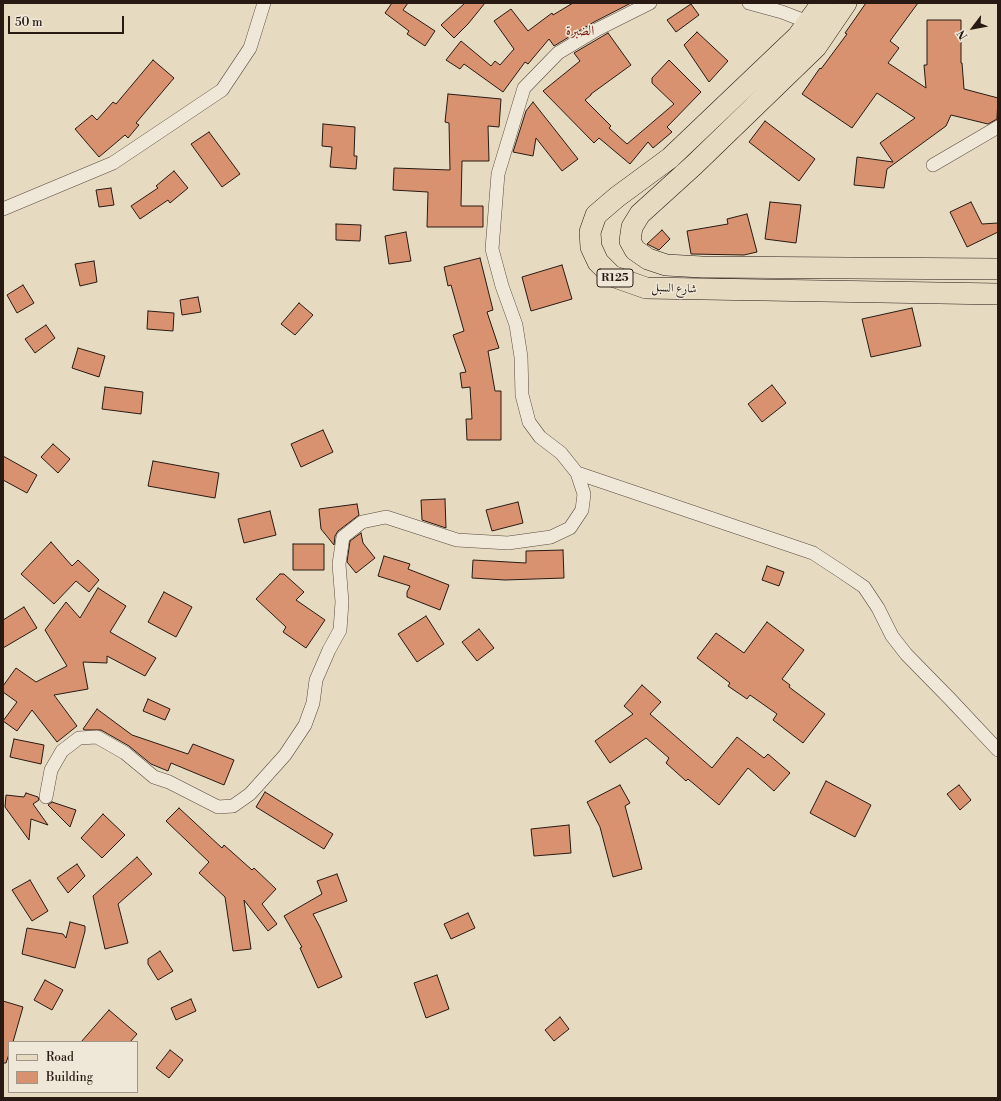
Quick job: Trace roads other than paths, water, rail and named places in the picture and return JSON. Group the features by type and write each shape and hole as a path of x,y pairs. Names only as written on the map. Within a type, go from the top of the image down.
{"main road":[{"name":"شارع السبل","path":"822,3 798,36 670,158 617,197 596,215 590,232 591,247 598,262 612,276 646,288 998,294"},
{"name":"شارع السبل","path":"846,3 816,47 699,160 640,214 632,226 630,241 635,250 648,258 666,265 702,267 998,270"}],"street":[{"path":"3,209 113,163 222,90 250,48 264,3"},
{"path":"46,797 50,770 62,751 79,738 97,737 125,753 154,777 169,782 218,807 233,806 250,794 285,755 305,725 313,702 316,680 329,650 340,630 342,602 338,564 343,537 362,522 386,518 457,540 508,543 551,537 570,528 582,510 584,494 577,473 561,453 540,437 529,422 522,395 521,357 516,325 502,286 492,249 498,174 524,88 558,53 598,29 650,3"},
{"path":"749,3 828,30"},
{"path":"932,165 998,127"},
{"path":"577,473 813,553 842,572 864,588 878,608 892,636 906,654 998,750"}],"district":[{"name":"الضبرة","path":"580,32"}]}
